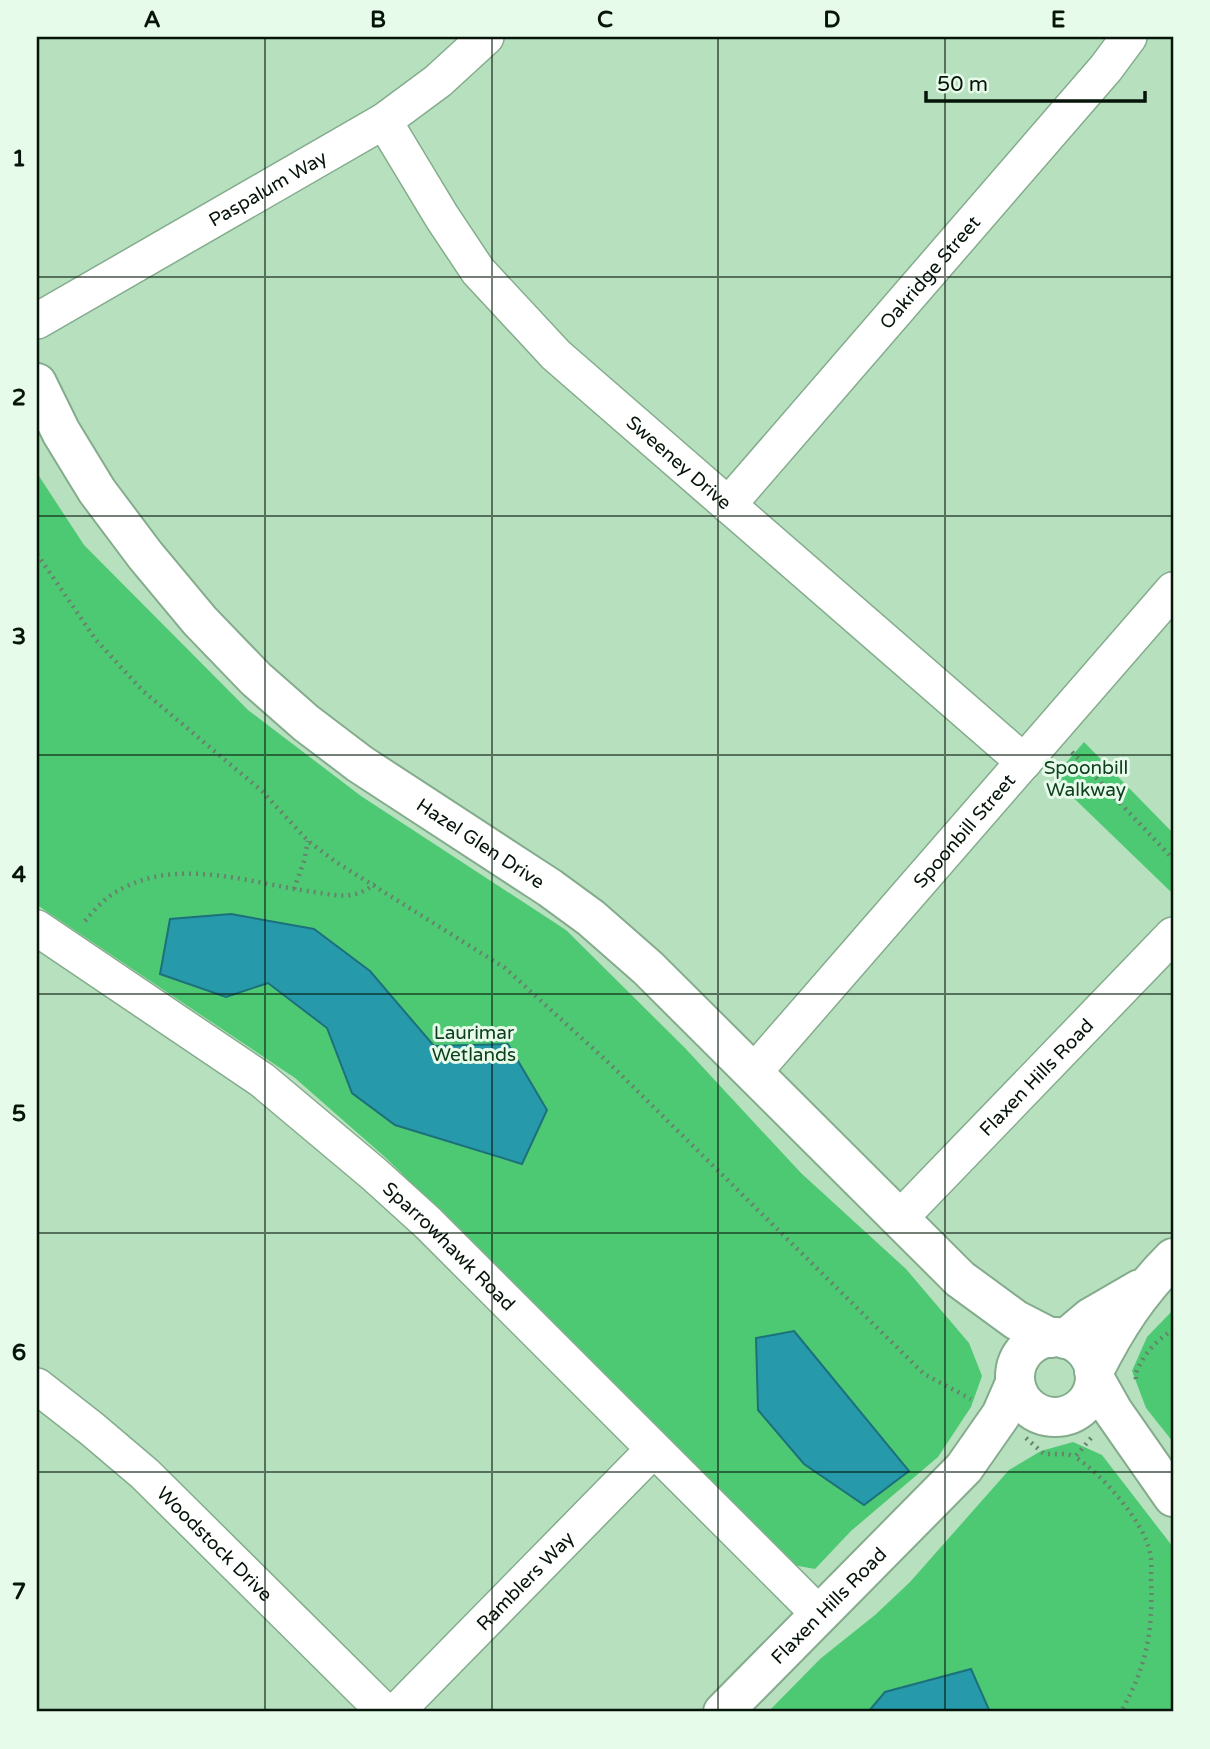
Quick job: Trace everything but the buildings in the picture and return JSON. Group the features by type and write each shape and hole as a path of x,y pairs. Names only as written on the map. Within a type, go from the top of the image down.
{"street":[{"name":"Paspalum Way","path":"37,321 384,121 438,81 486,37"},
{"name":"Oakridge Street","path":"727,505 1106,68 1129,37"},
{"name":"Sweeney Drive","path":"384,121 471,260 517,314 575,372 1024,762"},
{"name":"Hazel Glen Drive","path":"37,383 61,432 97,491 145,555 200,621 256,679 306,723 360,764 540,881 591,918 649,968 960,1279 1016,1320 1084,1350 1095,1410"},
{"name":"Spoonbill Street","path":"754,1072 1173,590"},
{"name":"Sparrowhawk Road","path":"44,934 262,1080 364,1165 428,1223 820,1615"},
{"name":"Flaxen Hills Road","path":"900,1218 1173,935"},
{"path":"1164,1485 1095,1410 1111,1338 1145,1286 1173,1258"},
{"name":"Hazel Glen Drive","path":"960,1279 997,1340 1027,1407"},
{"path":"1027,1407 1022,1354 1040,1340 1058,1339 1145,1286"},
{"name":"Woodstock Drive","path":"37,1386 145,1474 385,1712"},
{"name":"Flaxen Hills Road","path":"723,1712 1027,1407 1069,1415 1087,1401 1095,1410"},
{"name":"Ramblers Way","path":"396,1712 653,1450"}],"path":[{"path":"37,554 96,640 143,691 262,792 308,841 505,968 610,1064 924,1374 1027,1407 1044,1454 1067,1454 1095,1410 1139,1385 1135,1375 1143,1357 1160,1338 1173,1330"},
{"path":"1049,734 1070,750 1173,859"},
{"path":"293,890 308,841"},
{"path":"44,934 112,894 159,875 186,873 222,876 293,890 351,897 363,893 375,884"},
{"path":"1095,1410 1091,1466 1124,1504 1150,1551 1151,1633 1138,1677 1121,1712"}],"green space":[{"name":"Laurimar Wetlands","path":"37,473 84,545 248,710 361,796 566,930 685,1048 801,1173 906,1269 969,1343 982,1376 971,1407 938,1457 851,1531 815,1569 793,1565 386,1158 295,1078 37,905"},
{"name":"Spoonbill Walkway","path":"1084,742 1173,833 1173,891 1053,778"},
{"path":"1173,1310 1173,1442 1146,1408 1132,1371 1147,1337"},
{"path":"1073,1442 1102,1455 1173,1547 1173,1712 768,1712 820,1659 875,1615 910,1582 1009,1470 1041,1451"}],"water":[{"path":"231,914 314,929 370,971 434,1046 508,1044 547,1110 522,1164 395,1125 352,1093 327,1028 268,983 226,997 160,974 170,919"},
{"path":"794,1331 909,1471 864,1505 804,1464 758,1410 756,1338"},
{"path":"971,1669 990,1712 868,1712 885,1692"}]}
